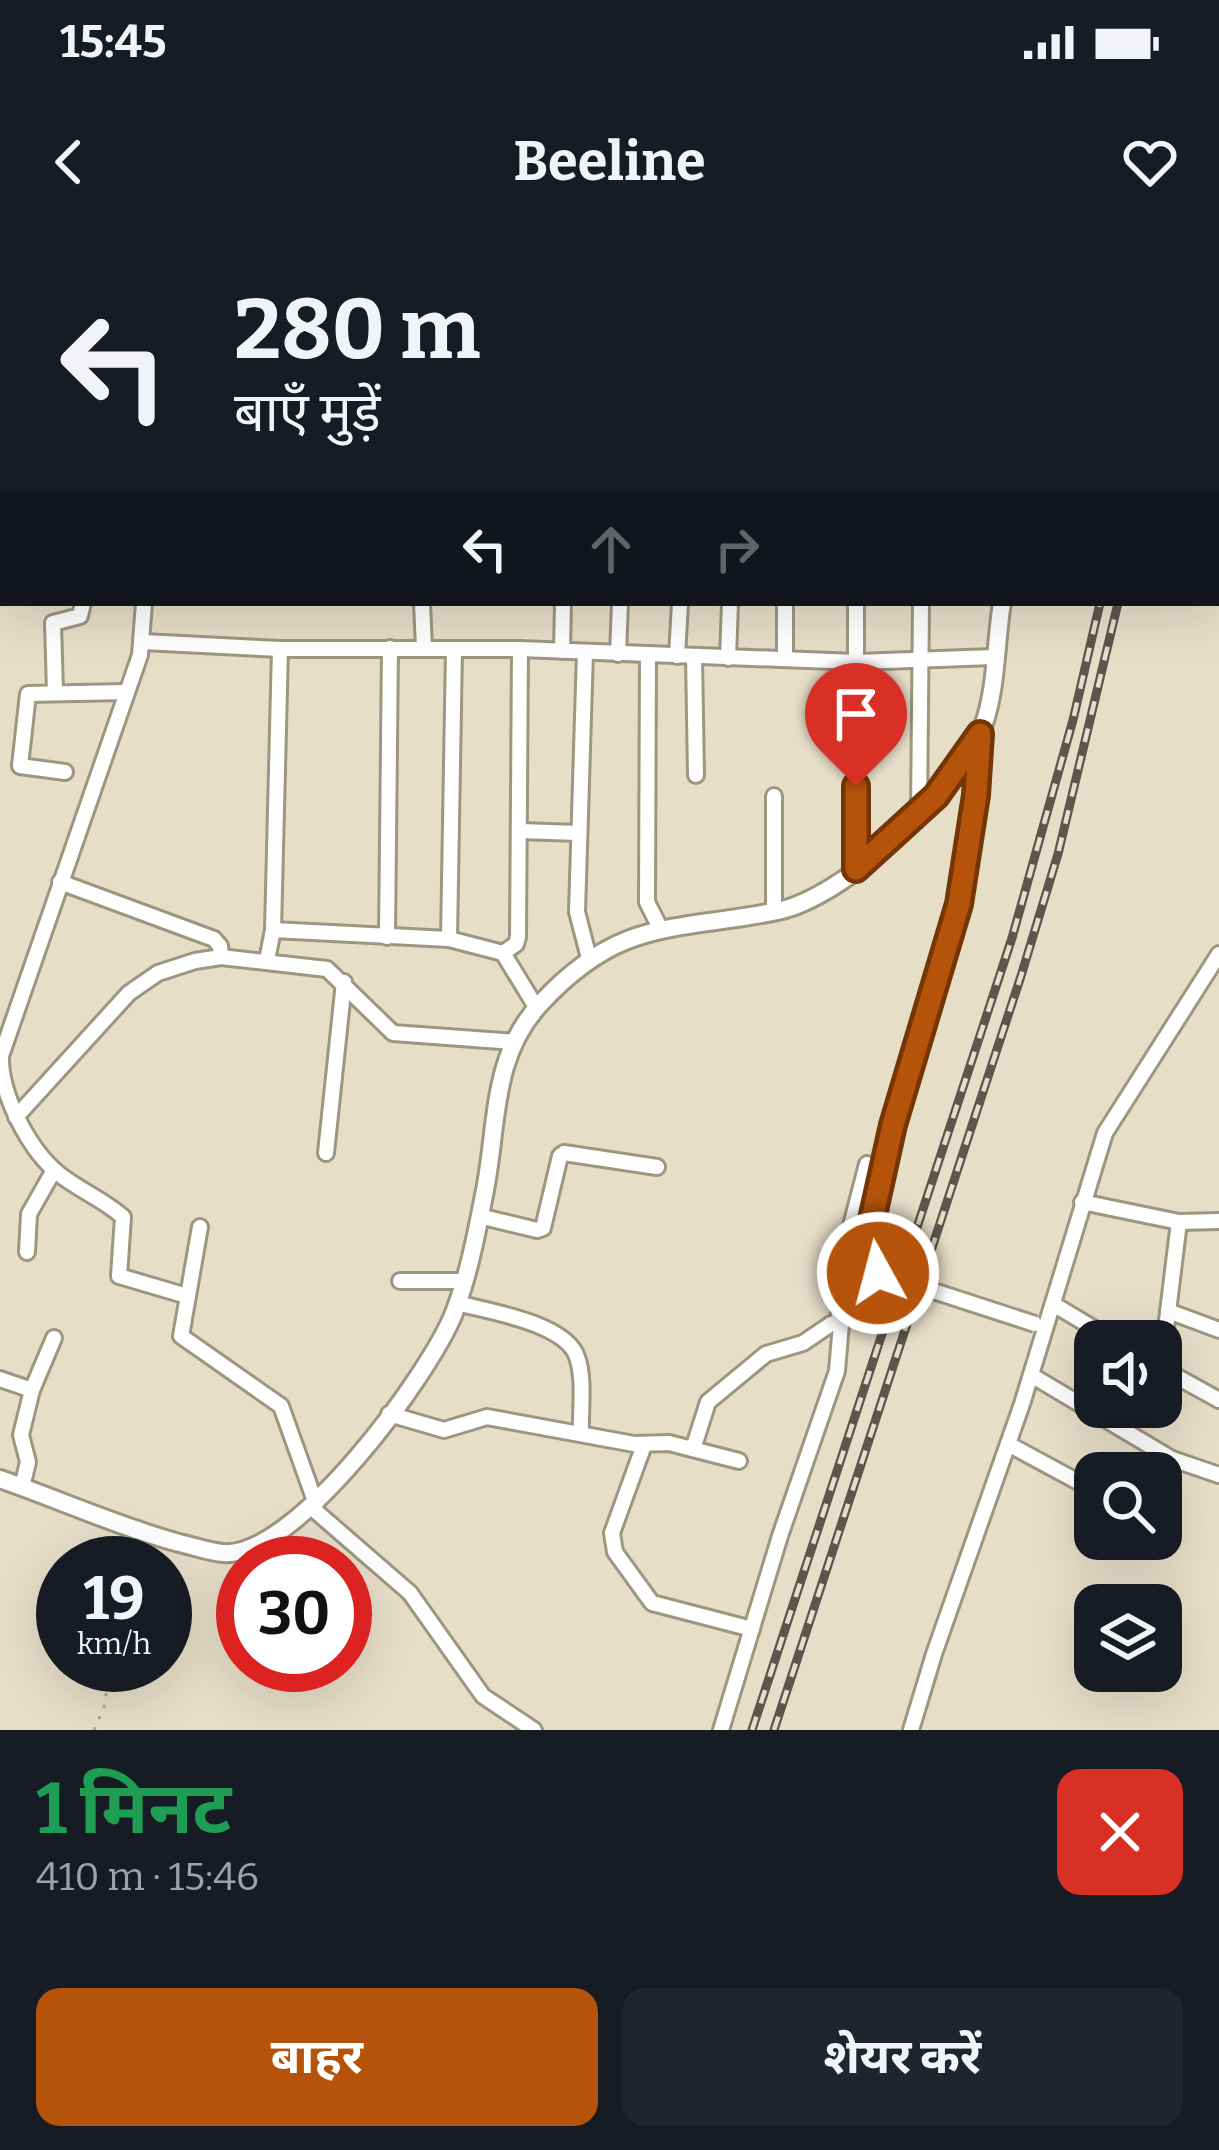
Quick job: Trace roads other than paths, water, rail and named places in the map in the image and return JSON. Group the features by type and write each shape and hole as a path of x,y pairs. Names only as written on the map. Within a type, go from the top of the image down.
{"main road":[{"path":"0,1479 119,1524 226,1554 269,1540 314,1506 423,1366 457,1303 491,1154 495,1096 515,1042 536,1007 599,951 659,928 774,911 813,898 856,869 919,814 965,760 980,734 1002,606"}],"street":[{"path":"55,692 53,623 80,616 82,606"},
{"path":"145,606 143,643 1,1056 2,1087 16,1117 54,1170 123,1217 119,1276 188,1297"},
{"path":"422,606 424,648"},
{"path":"562,651 563,606"},
{"path":"618,654 620,606"},
{"path":"677,656 680,606"},
{"path":"728,658 730,606"},
{"path":"785,606 785,659"},
{"path":"856,606 856,869"},
{"path":"919,814 922,606"},
{"path":"143,643 280,649 520,649 856,662 994,657"},
{"path":"387,937 390,648"},
{"path":"267,960 273,930 280,649"},
{"path":"449,939 454,649"},
{"path":"502,953 518,937 520,649"},
{"path":"585,652 578,912 589,958"},
{"path":"648,655 647,902 659,928"},
{"path":"694,656 696,775"},
{"path":"65,772 22,769 18,762 25,698 32,693 127,692"},
{"path":"980,734 959,904 893,1125 865,1261 878,1273 1040,1325"},
{"path":"774,911 775,796"},
{"path":"519,831 579,833"},
{"path":"60,882 214,939 221,957"},
{"path":"273,930 449,939 502,953 536,1007"},
{"path":"16,1117 142,982 195,961 221,957 320,967 344,982 393,1033 515,1042"},
{"path":"911,1730 1110,1121 1217,961"},
{"path":"326,1153 344,982"},
{"path":"479,1216 543,1228 564,1154 657,1168"},
{"path":"721,1730 837,1371 847,1241 867,1164"},
{"path":"27,1252 29,1214 54,1170"},
{"path":"1082,1202 1179,1222 1219,1221"},
{"path":"1167,1320 1179,1222"},
{"path":"200,1227 181,1336 281,1406 314,1506 410,1593 483,1696 534,1730"},
{"path":"400,1281 464,1281"},
{"path":"457,1303 536,1324 572,1347 579,1363 580,1434"},
{"path":"1053,1304 1080,1320"},
{"path":"1168,1311 1219,1330"},
{"path":"693,1449 708,1402 766,1354 803,1343 838,1322"},
{"path":"22,1487 28,1458 21,1435 32,1390 54,1339"},
{"path":"1030,1375 1172,1459 1219,1475"},
{"path":"0,1379 32,1390"},
{"path":"1182,1380 1219,1400"},
{"path":"389,1414 444,1430 481,1416 644,1445 669,1443 739,1461"},
{"path":"1008,1444 1074,1480"},
{"path":"644,1445 612,1533 615,1552 652,1603 752,1629"}],"railway":[{"path":"752,1730 1012,938 1099,606"},
{"path":"774,1730 1021,976 1058,854 1117,606"}]}
